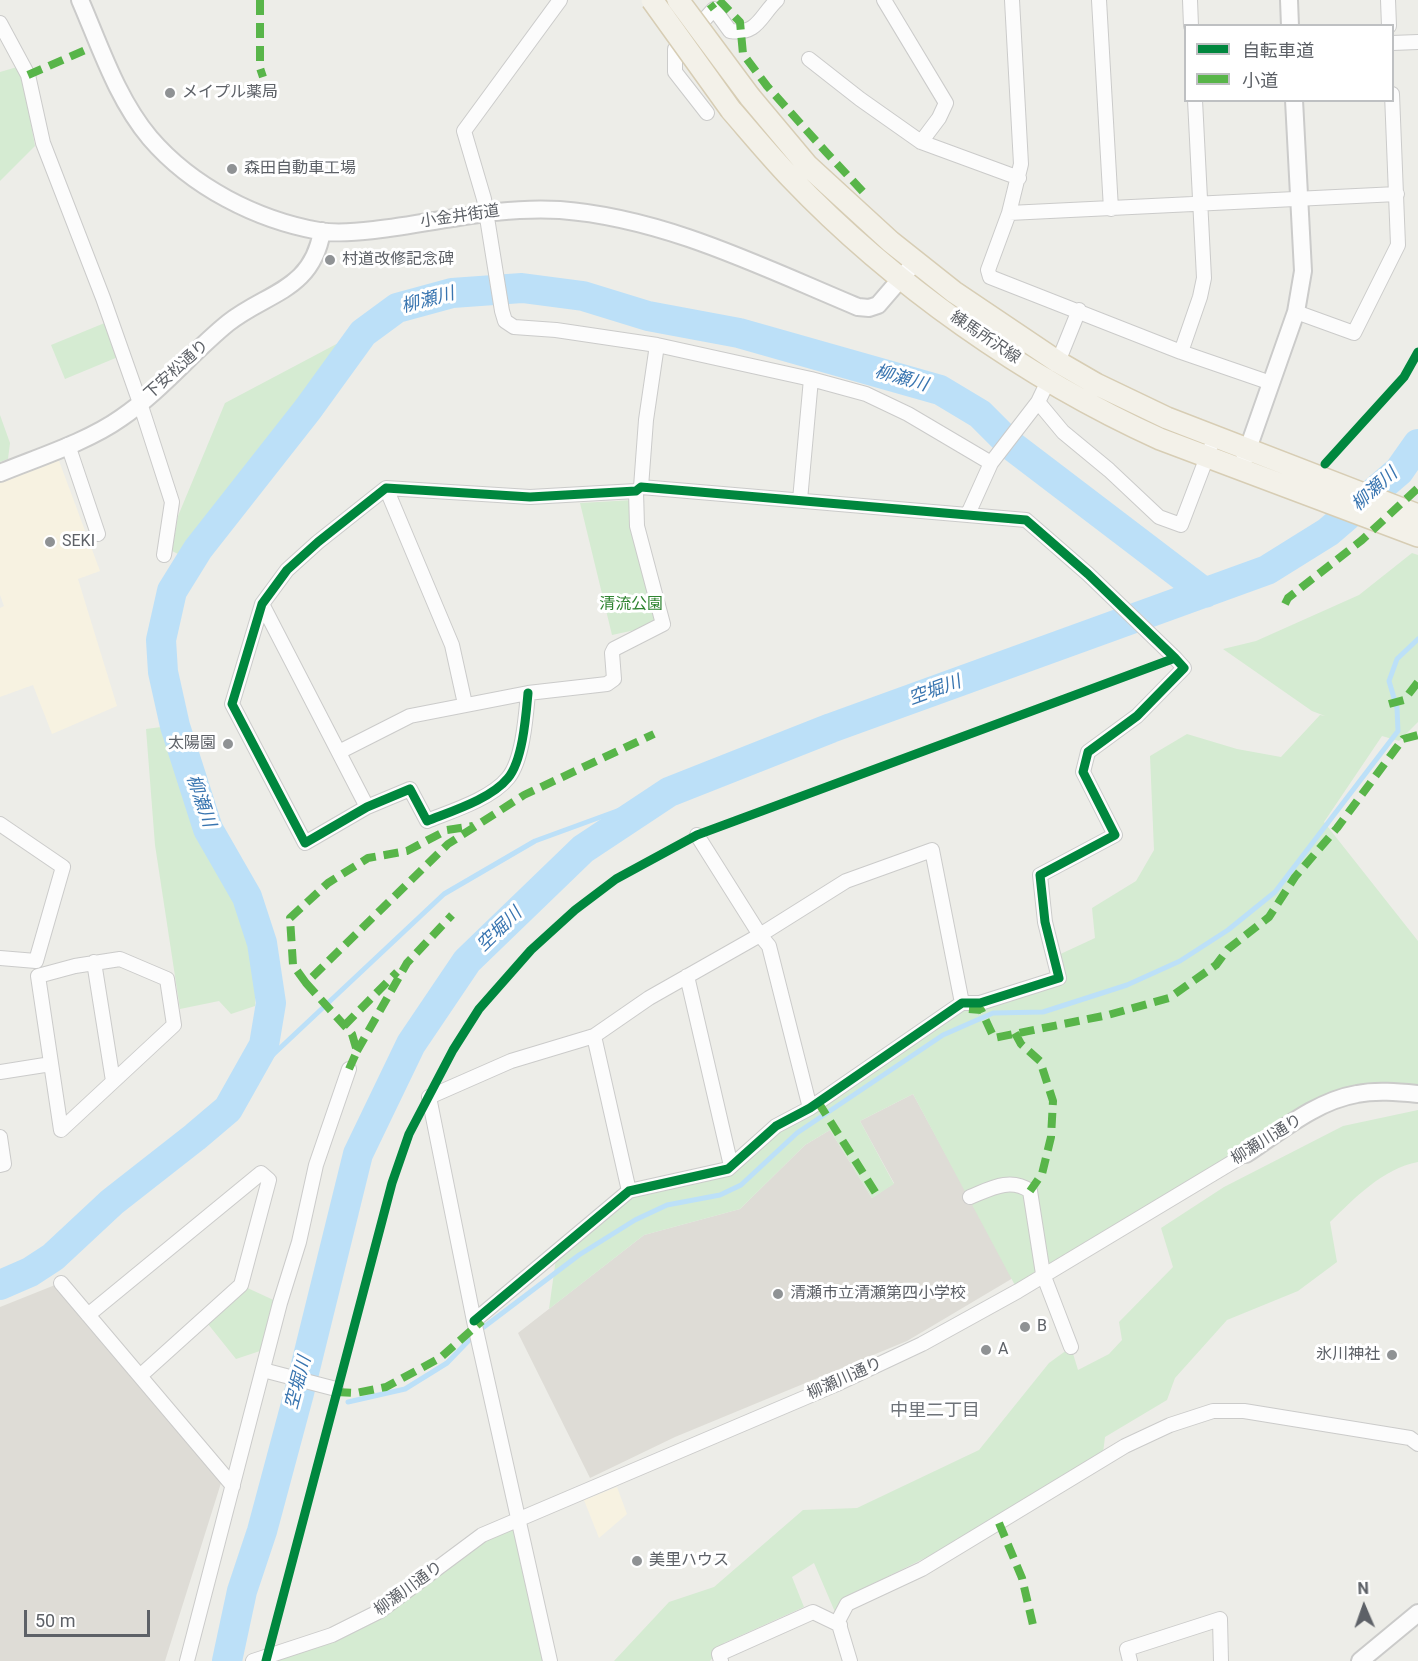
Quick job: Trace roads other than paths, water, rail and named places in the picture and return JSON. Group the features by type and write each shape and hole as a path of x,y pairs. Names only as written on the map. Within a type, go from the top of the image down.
{"main road":[{"name":"練馬所沢線","path":"652,0 731,110 791,178 832,218 901,278 979,336 1048,381 1123,422 1244,459 1305,472 1416,528"},
{"name":"練馬所沢線","path":"678,0 750,97 807,165 872,226 915,262 972,304 1058,362 1210,447"},
{"name":"練馬所沢線","path":"1244,459 1287,486 1416,528"}],"street":[{"name":"小金井街道","path":"80,0 121,92 150,138 185,171 214,191 240,205 273,218 322,231 374,230 486,212 522,210 560,210 603,216 660,228 858,307 869,308 878,305 915,262"},
{"path":"560,0 464,131 486,212 505,321 514,327 556,330 657,345 811,379 874,398 995,459"},
{"path":"703,21 714,9 730,31 740,33 757,26 777,0"},
{"path":"884,0 946,103 939,118 921,142"},
{"path":"1012,0 1021,164 1010,213 987,270 990,277 1079,310 1181,352 1271,383"},
{"path":"1099,0 1111,208"},
{"path":"1190,0 1191,24"},
{"path":"1289,0 1290,24"},
{"path":"1388,0 1389,24"},
{"path":"0,23 28,75 43,143 103,298 172,502 164,555"},
{"path":"1394,44 1418,42"},
{"path":"675,49 675,72 707,113"},
{"path":"809,59 921,142 1019,178"},
{"path":"1181,352 1200,297 1204,278 1195,102"},
{"path":"1244,459 1296,312 1303,272 1294,102"},
{"path":"1296,312 1354,333 1398,245 1392,102"},
{"path":"1010,213 1397,194"},
{"name":"下安松通り","path":"0,473 68,445 111,424 140,403 229,322 294,284 312,263 319,247 322,231"},
{"path":"1058,362 1079,310"},
{"path":"339,752 410,716 528,693 607,684 614,679 612,653 614,649 663,624 637,526 646,420 657,345"},
{"path":"800,500 811,379"},
{"path":"968,514 995,459 1038,402 1048,381"},
{"path":"1038,402 1063,432 1109,470 1159,517 1181,525 1210,447"},
{"path":"68,445 98,534"},
{"path":"386,488 452,645 465,704"},
{"path":"474,1324 629,1191 728,1169 776,1126 810,1107 962,1004 980,1003 1059,978 1045,922 1040,875 1115,835 1083,771 1088,752 1137,716 1184,668 1091,578 1026,520 800,500 639,489 539,497 386,488 287,570 262,604 232,704 305,843 367,807 410,789 427,821 467,805 495,789 508,778 513,770 519,751 528,693"},
{"path":"262,604 367,807"},
{"path":"0,824 63,867 36,961 38,976 51,1064 61,1130 174,1025 167,979 120,959 94,962 38,976"},
{"path":"697,835 769,946 810,1107"},
{"path":"550,1661 474,1324 429,1097 511,1061 594,1036 649,998 760,935 846,881 932,850 962,1004"},
{"path":"0,958 36,961"},
{"path":"94,962 113,1082"},
{"path":"687,976 731,1166"},
{"path":"594,1036 629,1191"},
{"path":"0,1072 51,1064"},
{"path":"187,1661 265,1370 280,1303 299,1242 316,1165 349,1069"},
{"name":"柳瀬川通り","path":"258,1660 332,1635 380,1611 482,1535 837,1384 922,1344 1018,1291 1246,1154 1322,1105 1358,1093 1418,1094"},
{"path":"0,1137 4,1164 0,1165"},
{"path":"88,1315 261,1173 269,1180 241,1285 140,1376"},
{"path":"970,1197 1004,1184 1022,1186 1030,1191 1043,1274 1071,1347"},
{"path":"61,1283 233,1486"},
{"path":"265,1370 336,1389"},
{"path":"850,1661 838,1621 847,1604 922,1569 1125,1446 1170,1425 1213,1411 1244,1411 1410,1438 1418,1444"},
{"path":"722,1661 720,1654 813,1612 840,1625"},
{"path":"1360,1661 1418,1613"},
{"path":"1130,1661 1127,1649 1220,1619 1221,1661"}],"waterway":[{"name":"柳瀬川","path":"0,1285 30,1272 53,1257 112,1202 228,1109 264,1045 271,1003 262,943 247,897 208,829 175,726 163,672 161,640 172,591 198,549 308,409 363,333 397,308 452,293 522,288 583,296 648,316 739,333 940,390 980,414 1012,446 1205,593"},
{"name":"空堀川","path":"227,1661 242,1591 262,1531 299,1393 358,1154 411,1044 467,961 583,849 669,792 831,728 1267,570 1328,532 1399,471 1418,444"},
{"path":"348,1402 405,1389 447,1363 476,1333 579,1255 635,1220 667,1205 720,1195 741,1185 797,1133 943,1035 993,1013 1043,1012 1127,985 1180,961 1228,930 1275,892 1398,731 1397,708 1389,681 1397,659 1418,639"},
{"path":"246,1080 444,894 535,841 669,792"}],"place":[{"name":"メイプル薬局","path":"170,93"},
{"name":"森田自動車工場","path":"232,169"},
{"name":"村道改修記念碑","path":"330,260"},
{"name":"SEKI","path":"50,542"},
{"name":"太陽園","path":"228,744"},
{"name":"清瀬市立清瀬第四小学校","path":"778,1294"},
{"name":"B","path":"1025,1327"},
{"name":"A","path":"986,1350"},
{"name":"氷川神社","path":"1392,1355"},
{"name":"美里ハウス","path":"637,1561"}],"district":[{"name":"中里二丁目","path":"935,1411"}],"park label":[{"name":"清流公園","path":"631,605"}]}
